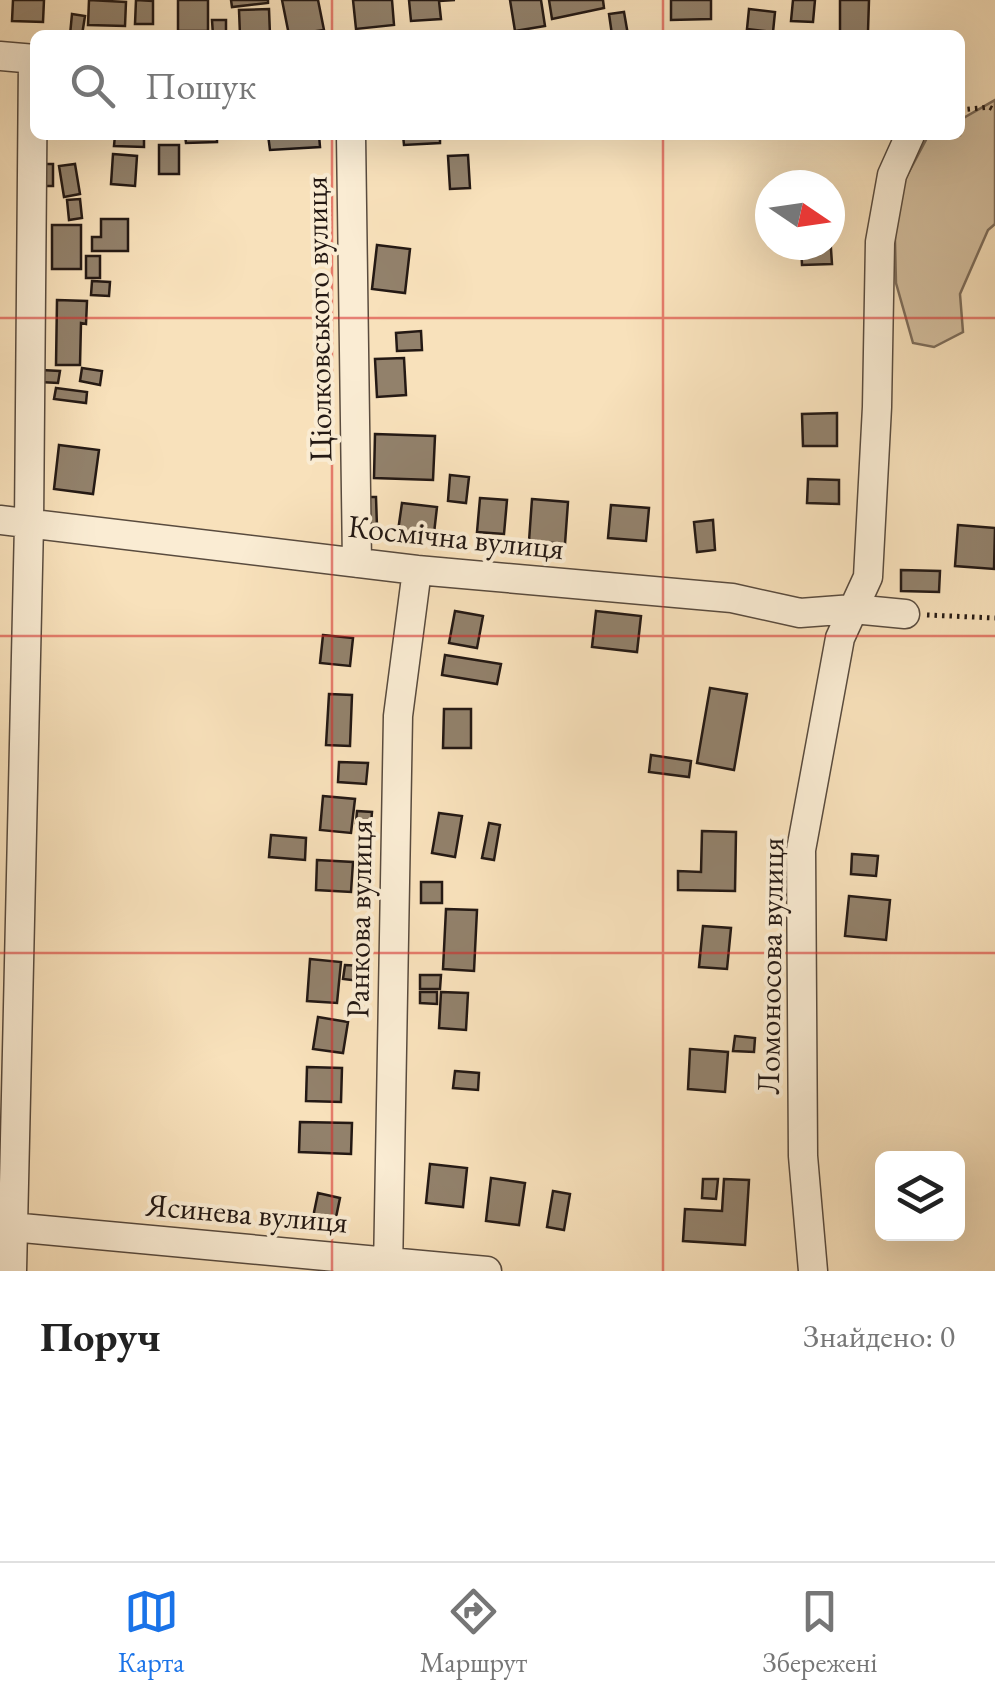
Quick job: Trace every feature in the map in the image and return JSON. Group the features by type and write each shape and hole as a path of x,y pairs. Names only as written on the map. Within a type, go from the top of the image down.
{"street":[{"path":"0,56 30,59"},
{"path":"12,1271 6,1226 29,524 33,140"},
{"name":"Ціолковського вулиця","path":"350,140 357,563"},
{"name":"Ломоносова вулиця","path":"813,1271 803,1156 801,850 840,638 868,577 880,242 892,176 908,140"},
{"name":"Космічна вулиця","path":"0,520 418,570 732,598 800,613 853,609 904,614"},
{"name":"Ранкова вулиця","path":"388,1266 398,716 418,570"},
{"name":"Ясинева вулиця","path":"6,1226 388,1266 487,1271"}],"path":[{"path":"965,109 995,110"},
{"path":"904,614 995,618"}],"shaded area":[{"path":"995,100 995,224 988,230 960,294 963,332 934,347 913,343 896,283 894,200 926,140 965,140 965,117"}],"building":[{"path":"13,0 44,0 43,22 12,21"},
{"path":"89,0 126,2 125,26 88,25"},
{"path":"136,0 153,1 153,24 135,24"},
{"path":"178,0 208,0 208,30 178,30"},
{"path":"231,0 268,0 268,3 232,7"},
{"path":"282,0 318,0 324,30 288,30"},
{"path":"353,0 392,0 394,25 356,29"},
{"path":"409,0 455,0 439,1 441,19 411,21"},
{"path":"510,0 541,0 545,26 515,30"},
{"path":"549,0 603,0 604,8 552,19"},
{"path":"671,0 711,0 711,19 671,20"},
{"path":"793,0 815,0 813,22 791,21"},
{"path":"840,0 869,0 868,30 840,30"},
{"path":"269,9 270,30 240,30 239,10"},
{"path":"749,9 775,12 773,30 747,29"},
{"path":"624,12 627,30 611,30 609,14"},
{"path":"72,14 85,16 83,30 70,30"},
{"path":"212,20 226,20 226,30 213,30"},
{"path":"115,140 144,140 144,147 114,146"},
{"path":"186,140 217,140 217,142"},
{"path":"269,140 319,140 320,147 270,150"},
{"path":"404,140 440,140 440,143 404,145"},
{"path":"159,145 179,145 179,174 159,174"},
{"path":"113,154 137,156 135,186 111,184"},
{"path":"468,155 470,188 450,189 448,156"},
{"path":"40,164 53,164 53,186 40,186"},
{"path":"75,164 80,194 64,197 59,166"},
{"path":"80,199 82,218 69,220 67,200"},
{"path":"101,219 128,219 128,251 92,251 92,237 101,237"},
{"path":"52,225 81,225 81,269 52,269"},
{"path":"377,245 410,249 405,293 372,289"},
{"path":"86,256 100,256 100,278 86,278"},
{"path":"802,260 832,260 832,264 802,265"},
{"path":"92,281 110,282 109,296 91,295"},
{"path":"57,300 87,301 86,324 81,323 80,365 56,365"},
{"path":"421,331 422,350 397,351 396,333"},
{"path":"404,358 406,395 377,397 375,359"},
{"path":"82,368 102,371 100,385 80,381"},
{"path":"41,370 60,371 58,383 40,382"},
{"path":"56,388 87,392 86,403 54,399"},
{"path":"837,413 837,446 803,446 802,414"},
{"path":"375,434 435,436 433,480 374,478"},
{"path":"59,445 99,450 93,494 54,489"},
{"path":"450,475 469,477 466,503 448,501"},
{"path":"808,479 839,480 839,504 807,503"},
{"path":"366,497 376,497 377,527 367,528"},
{"path":"480,498 507,500 504,534 477,532"},
{"path":"532,499 568,502 565,544 529,541"},
{"path":"402,503 437,507 433,542 397,538"},
{"path":"611,505 649,508 646,541 608,538"},
{"path":"713,520 715,550 697,552 694,522"},
{"path":"958,525 995,528 994,569 955,566"},
{"path":"901,570 940,571 939,592 901,591"},
{"path":"455,611 483,616 477,648 449,643"},
{"path":"596,611 641,616 637,652 592,647"},
{"path":"323,635 353,638 350,666 320,663"},
{"path":"445,655 501,664 497,684 442,675"},
{"path":"710,688 747,694 734,770 697,763"},
{"path":"329,694 352,695 350,746 326,745"},
{"path":"444,709 471,709 471,748 443,748"},
{"path":"651,755 691,761 689,777 649,772"},
{"path":"339,762 368,763 366,784 338,782"},
{"path":"323,796 355,799 351,833 320,830"},
{"path":"357,811 372,812 371,824 356,823"},
{"path":"439,813 462,816 455,857 432,853"},
{"path":"489,823 500,825 494,860 482,858"},
{"path":"702,831 736,832 735,891 678,890 678,871 701,872"},
{"path":"271,835 306,838 305,860 269,857"},
{"path":"852,854 878,856 876,876 851,874"},
{"path":"317,860 353,862 351,892 316,890"},
{"path":"421,882 442,882 442,903 421,903"},
{"path":"849,896 890,900 886,940 845,936"},
{"path":"446,909 477,910 474,971 443,969"},
{"path":"703,926 731,928 727,969 699,967"},
{"path":"310,959 341,962 337,1003 307,1001"},
{"path":"345,965 362,966 361,981 343,979"},
{"path":"420,975 441,975 440,989 420,989"},
{"path":"420,992 437,992 437,1004 420,1003"},
{"path":"441,992 468,993 466,1030 439,1028"},
{"path":"318,1017 348,1022 343,1053 313,1049"},
{"path":"735,1036 755,1038 754,1052 733,1051"},
{"path":"690,1049 728,1052 725,1092 688,1089"},
{"path":"307,1067 342,1068 341,1102 306,1101"},
{"path":"455,1071 479,1073 478,1090 453,1088"},
{"path":"300,1122 352,1123 351,1154 299,1152"},
{"path":"430,1164 467,1168 463,1207 426,1203"},
{"path":"491,1178 525,1183 519,1225 486,1221"},
{"path":"703,1179 718,1179 716,1199 702,1198"},
{"path":"724,1179 749,1180 745,1245 683,1241 685,1209 722,1211"},
{"path":"553,1191 570,1194 564,1230 547,1227"},
{"path":"318,1193 340,1198 334,1227 312,1222"}]}
